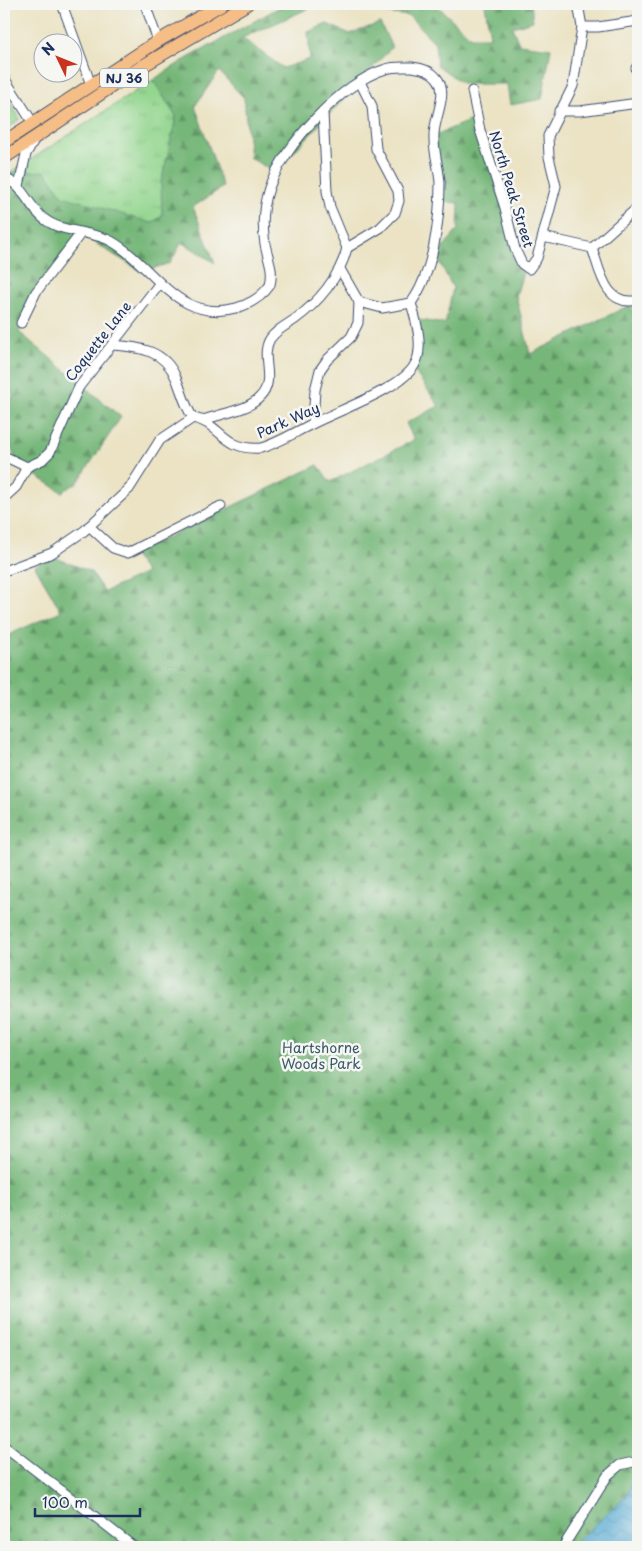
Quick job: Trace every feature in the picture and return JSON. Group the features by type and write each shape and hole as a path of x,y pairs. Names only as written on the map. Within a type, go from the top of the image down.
{"highway":[{"name":"NJ 36","path":"4,158 35,128 91,85 158,41 222,4"},
{"name":"NJ 36","path":"4,142 35,128 247,4"}],"street":[{"path":"62,4 91,85"},
{"path":"144,4 158,41"},
{"path":"578,4 582,27 573,86 548,136 549,157 556,186 543,237 592,248"},
{"path":"582,27 598,27 638,21"},
{"path":"4,178 18,186 43,218 81,233 114,243 159,284 187,304 201,309 221,310 251,302 266,290 272,275 264,228 264,208 269,187 291,149 334,101 360,82 386,69 404,67 423,69 437,78 442,89 434,134 439,169 439,197 428,271 411,303 382,308 360,302"},
{"path":"4,78 35,128 18,186"},
{"path":"4,571 52,553 89,526 129,489 160,440 193,418 206,419 243,407 261,397 268,379 266,351 269,341 279,330 313,303 340,268 347,248 380,228 395,213 400,201 398,191 376,149 372,106 360,82"},
{"name":"North Peak Street","path":"472,91 484,145 505,208 518,259 529,269 533,266 543,237"},
{"path":"559,111 580,112 638,103"},
{"path":"323,113 326,191 330,207 347,248"},
{"path":"592,248 638,207"},
{"path":"21,323 36,292 81,233"},
{"path":"592,248 604,285 612,294 624,300 638,300"},
{"path":"313,423 320,370 326,360 354,333 358,323 360,302 340,268"},
{"name":"Coquette Lane","path":"27,467 42,460 50,452 74,395 159,284"},
{"name":"Park Way","path":"206,419 230,443 250,449 261,448 276,443 385,389 415,366 418,337 411,303"},
{"path":"113,345 150,350 167,363 176,378 185,406 193,418"},
{"path":"4,456 27,467 16,487 4,498"},
{"path":"89,526 113,548 128,553 221,506"},
{"path":"4,1446 134,1547"},
{"path":"563,1547 608,1475 620,1464 638,1461"}],"green space":[{"path":"285,4 319,4 242,38 283,68 310,59 308,32 327,24 350,34 380,23 392,47 275,172 250,158 244,98 219,71 195,106 223,187 193,207 215,263 182,242 170,263 142,272 84,236 32,294 19,332 121,417 78,482 62,492 16,463 4,421 13,395 4,386 4,177 10,173 45,171 63,196 162,216 161,183 176,117 153,80 181,62"},
{"path":"379,4 435,4 471,37 490,37 485,4 531,4 533,21 512,27 519,44 551,48 542,99 510,105 507,84 463,84 437,65 435,43 409,16 385,13"},
{"path":"153,80 176,117 161,183 162,216 151,223 63,196 45,171 10,173"},
{"path":"4,90 20,119 4,132"},
{"name":"Hartshorne Woods Park","path":"474,119 524,269 516,296 530,354 630,305 638,321 638,1474 635,1473 627,1496 571,1547 4,1547 4,637 61,611 35,566 51,556 91,572 104,592 146,573 133,554 318,465 330,482 414,440 406,423 439,406 413,369 413,319 445,324 453,288 436,255 458,230 459,203 439,201 435,135"}],"water":[{"path":"635,1473 638,1474 638,1547 571,1547 627,1496"}]}
